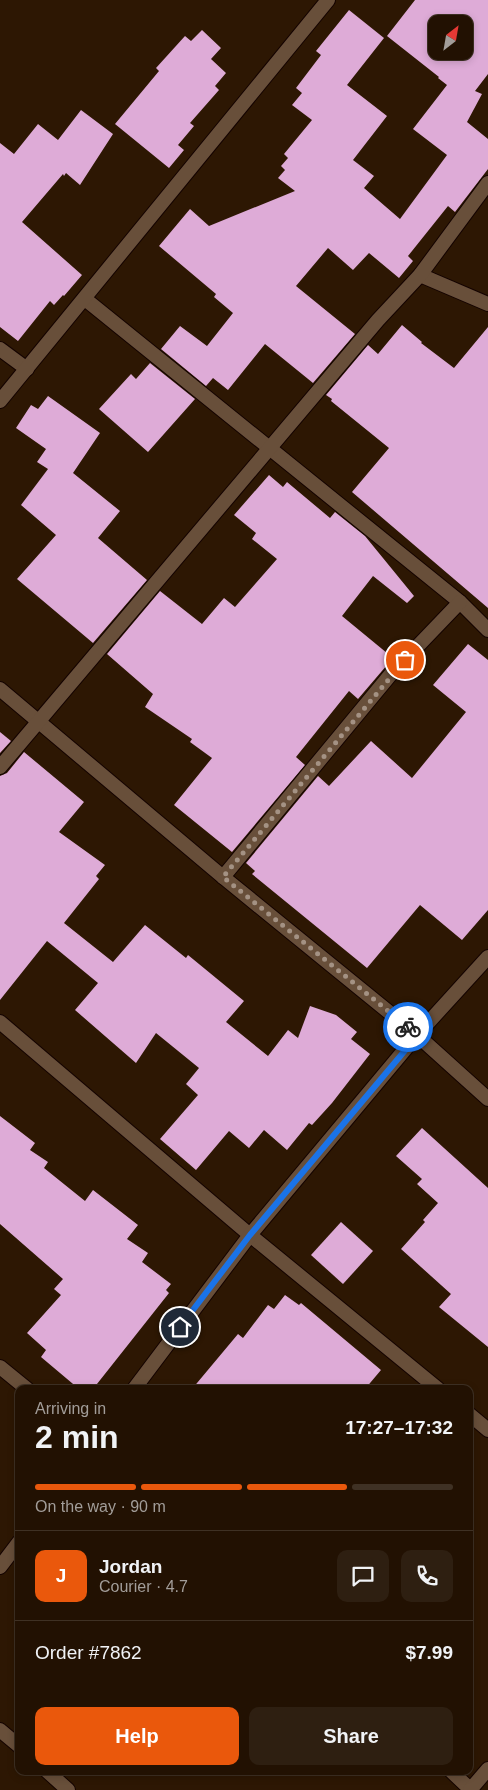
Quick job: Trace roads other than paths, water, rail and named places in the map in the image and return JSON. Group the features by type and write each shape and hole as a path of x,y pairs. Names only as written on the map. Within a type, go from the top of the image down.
{"street":[{"path":"0,401 328,0"},
{"path":"0,767 378,320 420,276 488,183"},
{"path":"420,276 488,304"},
{"path":"85,299 460,602 488,630"},
{"path":"0,349 27,369"},
{"path":"223,877 391,674 460,602"},
{"path":"0,690 223,877 418,1035 488,1099"},
{"path":"137,1385 250,1235 418,1035 488,957"},
{"path":"0,1022 250,1235 433,1385"},
{"path":"0,1367 22,1385"},
{"path":"473,1417 488,1430"},
{"path":"0,1567 15,1547"},
{"path":"0,1730 15,1743"},
{"path":"454,1775 470,1790 488,1769"},
{"path":"51,1775 68,1790"}]}
